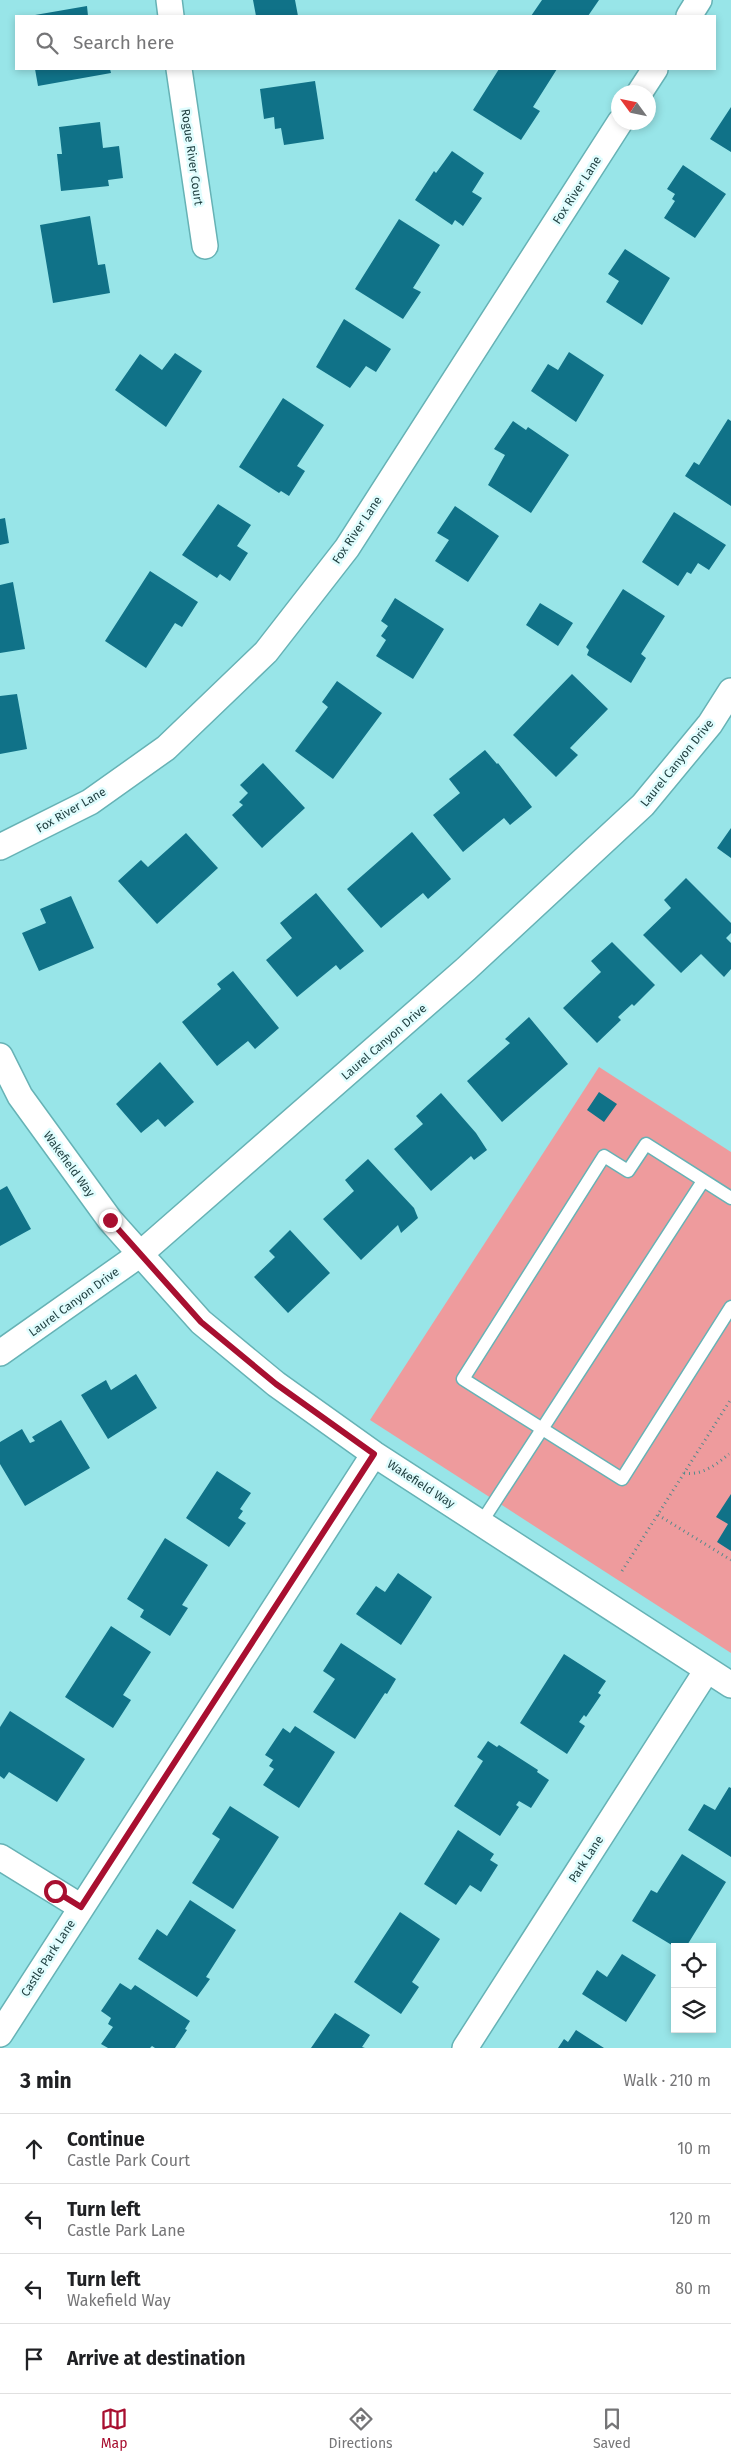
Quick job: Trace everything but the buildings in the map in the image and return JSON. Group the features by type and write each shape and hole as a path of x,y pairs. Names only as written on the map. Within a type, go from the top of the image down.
{"street":[{"path":"169,0 171,15"},
{"path":"689,15 699,0"},
{"name":"Rogue River Court","path":"179,70 205,246"},
{"path":"645,85 654,70"},
{"name":"Fox River Lane","path":"0,848 90,802 166,748 266,652 347,548 615,130"},
{"name":"Laurel Canyon Drive","path":"0,1353 139,1255 466,970 643,805 710,724 731,691"},
{"name":"Wakefield Way","path":"0,1056 20,1096 110,1220 139,1255 201,1322 236,1353 318,1416 374,1454 731,1685"},
{"name":"Castle Park Lane","path":"0,2034 374,1454"},
{"name":"Park Lane","path":"465,2048 707,1670"},
{"path":"0,1857 81,1907"}],"lane":[{"path":"731,1198 646,1144 628,1172 604,1156 463,1379 622,1479 731,1307"},
{"path":"481,1523 703,1181"}],"path":[{"path":"622,1571 731,1400"},
{"path":"684,1473 690,1474 706,1470 730,1454"},
{"path":"658,1515 731,1560"}],"shaded area":[{"path":"599,1067 731,1152 731,1653 370,1420"}],"route":[{"path":"55,1891 81,1907 374,1454 318,1416 276,1384 236,1353 201,1322 139,1255 110,1220"}]}
